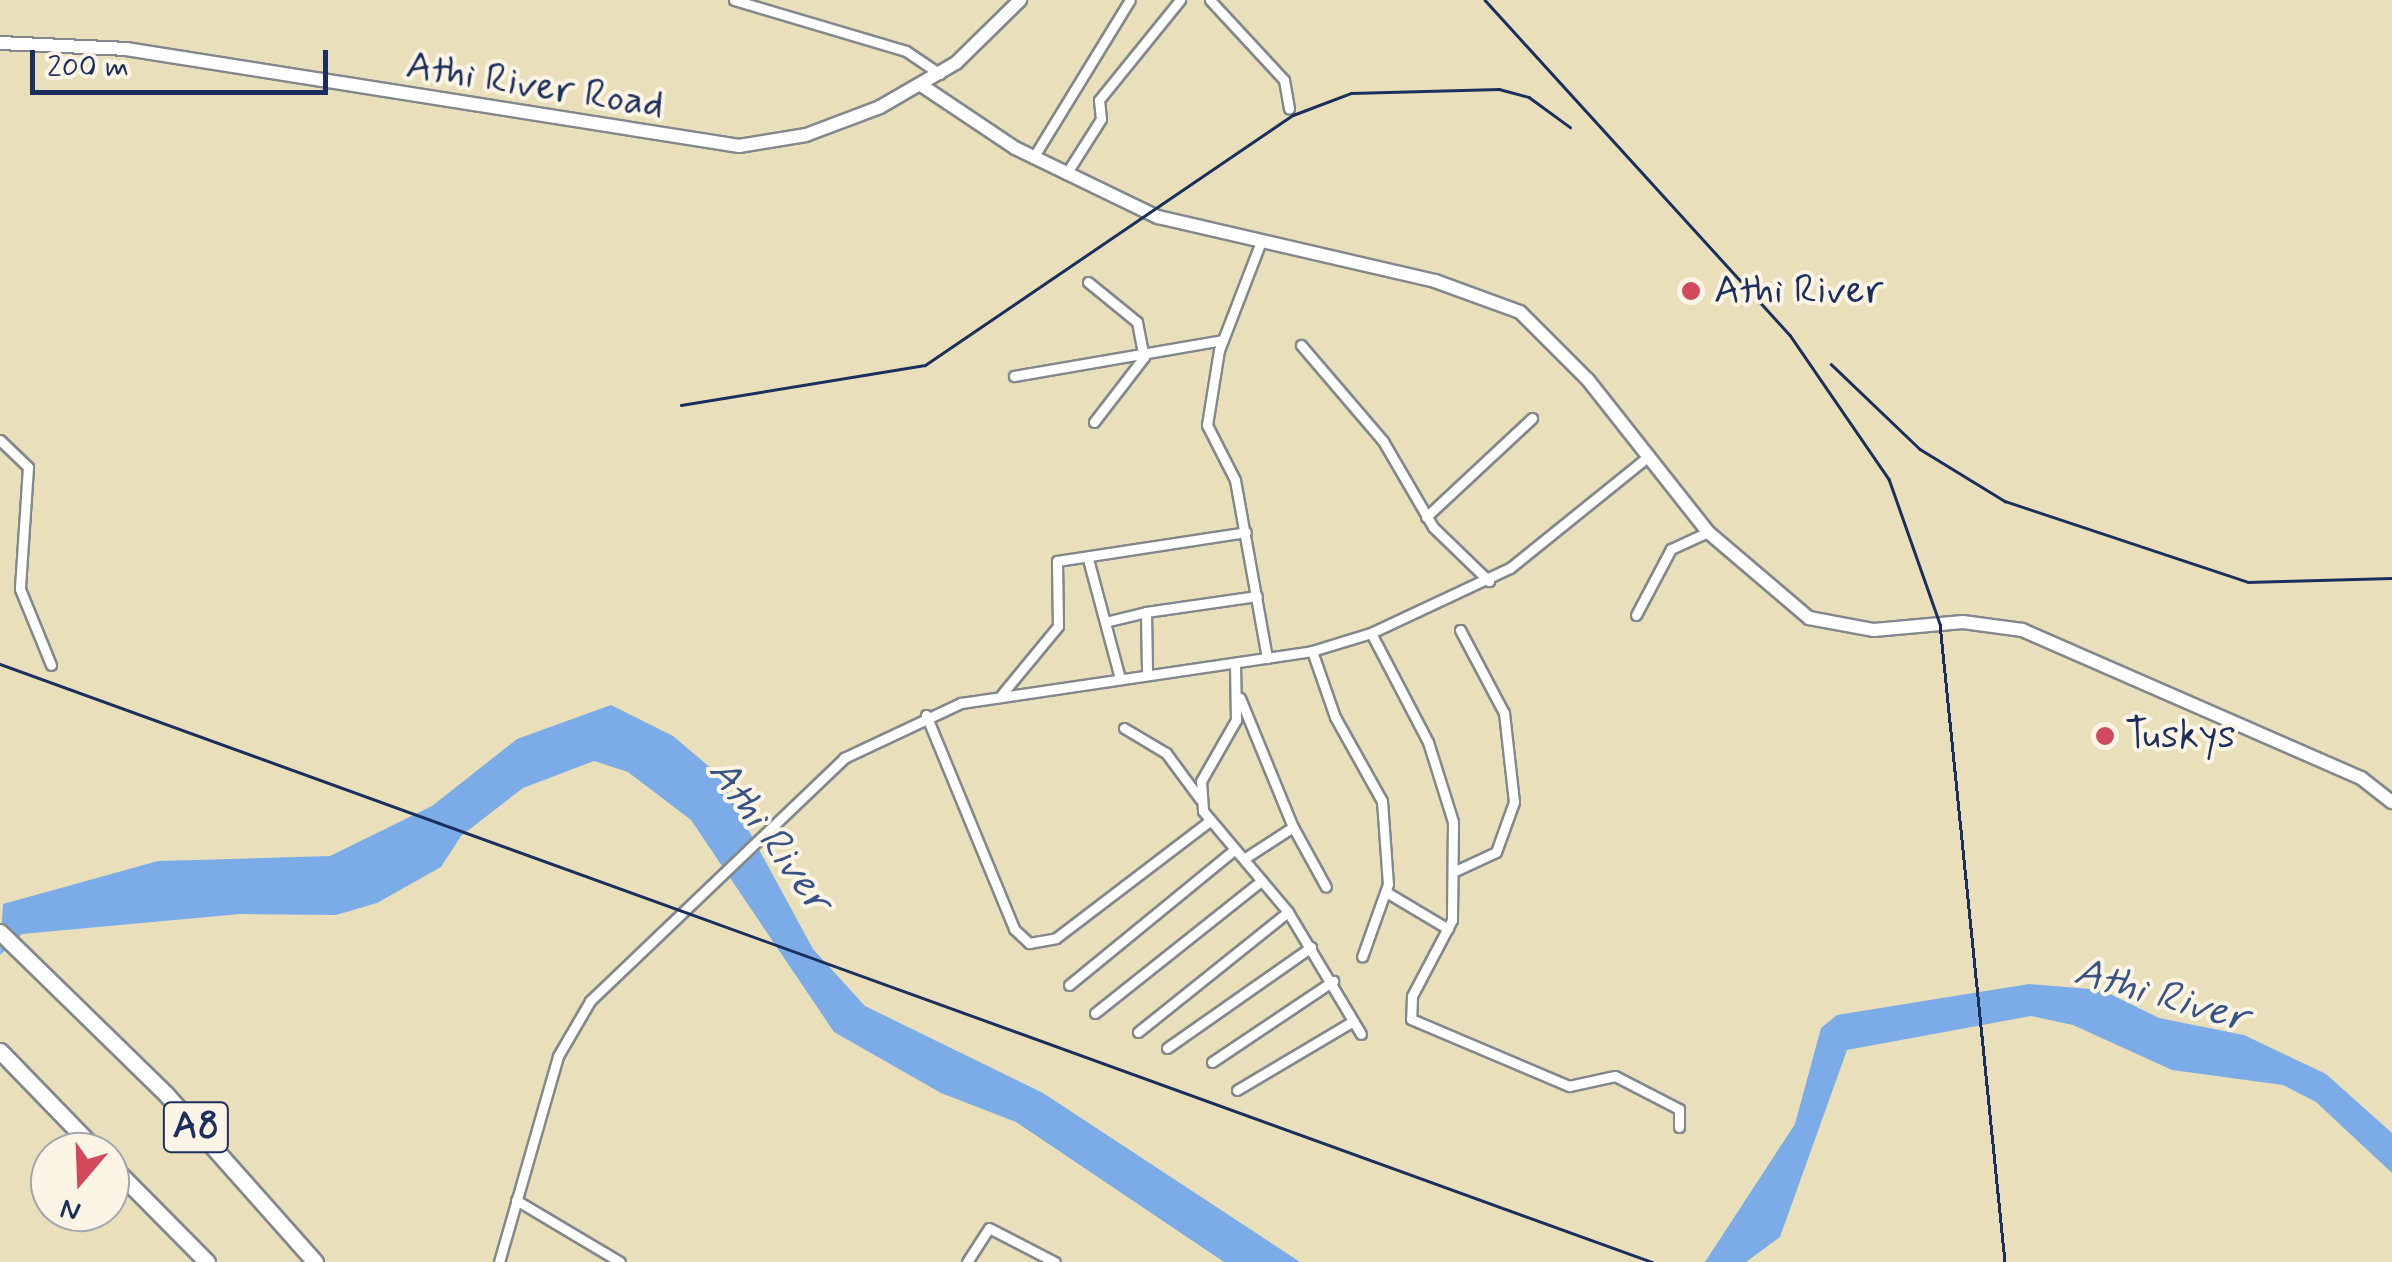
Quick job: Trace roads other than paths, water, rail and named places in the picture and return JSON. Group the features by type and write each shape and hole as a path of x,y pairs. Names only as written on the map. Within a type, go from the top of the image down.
{"highway":[{"name":"A8","path":"0,932 70,1000 315,1262"},
{"path":"5,1056 79,1132"},
{"name":"A8","path":"130,1184 207,1262"}],"street":[{"path":"734,0 906,52 940,74"},
{"name":"Athi River Road","path":"0,43 146,52 706,146 806,135 921,85 940,74 1020,0"},
{"path":"1032,158 1130,0"},
{"path":"1066,174 1102,119 1099,100 1180,0"},
{"path":"1210,0 1284,80 1289,109"},
{"path":"921,85 1032,158 1158,217 1260,244 1434,280 1520,312 1649,456 1708,532 1823,624 2005,625 2361,778 2392,802"},
{"path":"1260,244 1222,340 1208,431 1235,480 1267,658"},
{"path":"1088,282 1137,322 1144,356 1094,422"},
{"path":"1014,376 1222,340"},
{"path":"1300,344 1383,441 1426,517 1489,581"},
{"path":"1426,517 1532,418"},
{"path":"0,440 30,472 20,590 51,664"},
{"path":"499,1262 574,1026 621,965 718,870 844,758 926,714 1002,694 1147,670 1235,663 1312,651 1372,633 1489,581 1649,456"},
{"path":"1002,694 1058,626 1057,561 1246,532"},
{"path":"1636,614 1670,549 1708,532"},
{"path":"1088,559 1119,675"},
{"path":"1105,622 1257,596"},
{"path":"1146,612 1147,670"},
{"path":"1453,872 1496,852 1514,802 1504,713 1460,630"},
{"path":"1372,633 1446,788 1453,872 1448,929 1412,996 1416,1024 1570,1086 1615,1076 1678,1109 1679,1127"},
{"path":"1312,651 1335,716 1380,794 1386,892 1362,956"},
{"path":"1235,663 1238,696 1293,827 1326,886"},
{"path":"1200,799 1238,696"},
{"path":"926,714 965,821 1014,929 1029,943 1056,938 1207,823"},
{"path":"1124,728 1166,753 1200,799 1207,823 1245,858 1288,912 1333,981 1361,1034"},
{"path":"1245,858 1293,827"},
{"path":"1070,985 1233,850"},
{"path":"1095,1012 1262,880"},
{"path":"1386,892 1448,929"},
{"path":"1138,1032 1288,912"},
{"path":"1168,1048 1311,947"},
{"path":"1212,1062 1333,981"},
{"path":"1237,1090 1353,1021"},
{"path":"516,1200 620,1262"},
{"path":"967,1262 989,1228 1055,1262"}],"water":[{"path":"611,705 673,736 718,774 813,949 865,1006 1043,1093 1300,1262 1224,1262 1016,1122 941,1093 834,1032 691,820 628,772 594,761 523,788 461,836 441,867 377,903 336,915 240,914 22,934 0,955 3,904 158,861 330,856 432,806 517,739"},
{"path":"2029,984 2102,990 2159,1018 2244,1035 2326,1074 2392,1133 2392,1173 2316,1102 2283,1085 2172,1070 2073,1025 2031,1016 1847,1050 1780,1237 1746,1262 1705,1262 1795,1124 1821,1028 1837,1015"}],"railway":[{"path":"1485,0 1790,335 1889,479 1940,624 2005,1262"},
{"path":"681,405 925,365 1293,115 1351,93 1499,89 1529,97 1570,127"},
{"path":"1831,364 1920,449 2005,501 2248,582 2392,578"},
{"path":"0,664 1652,1262"}],"place":[{"name":"Athi River","path":"1691,291"},
{"name":"Tuskys","path":"2105,736"}]}
